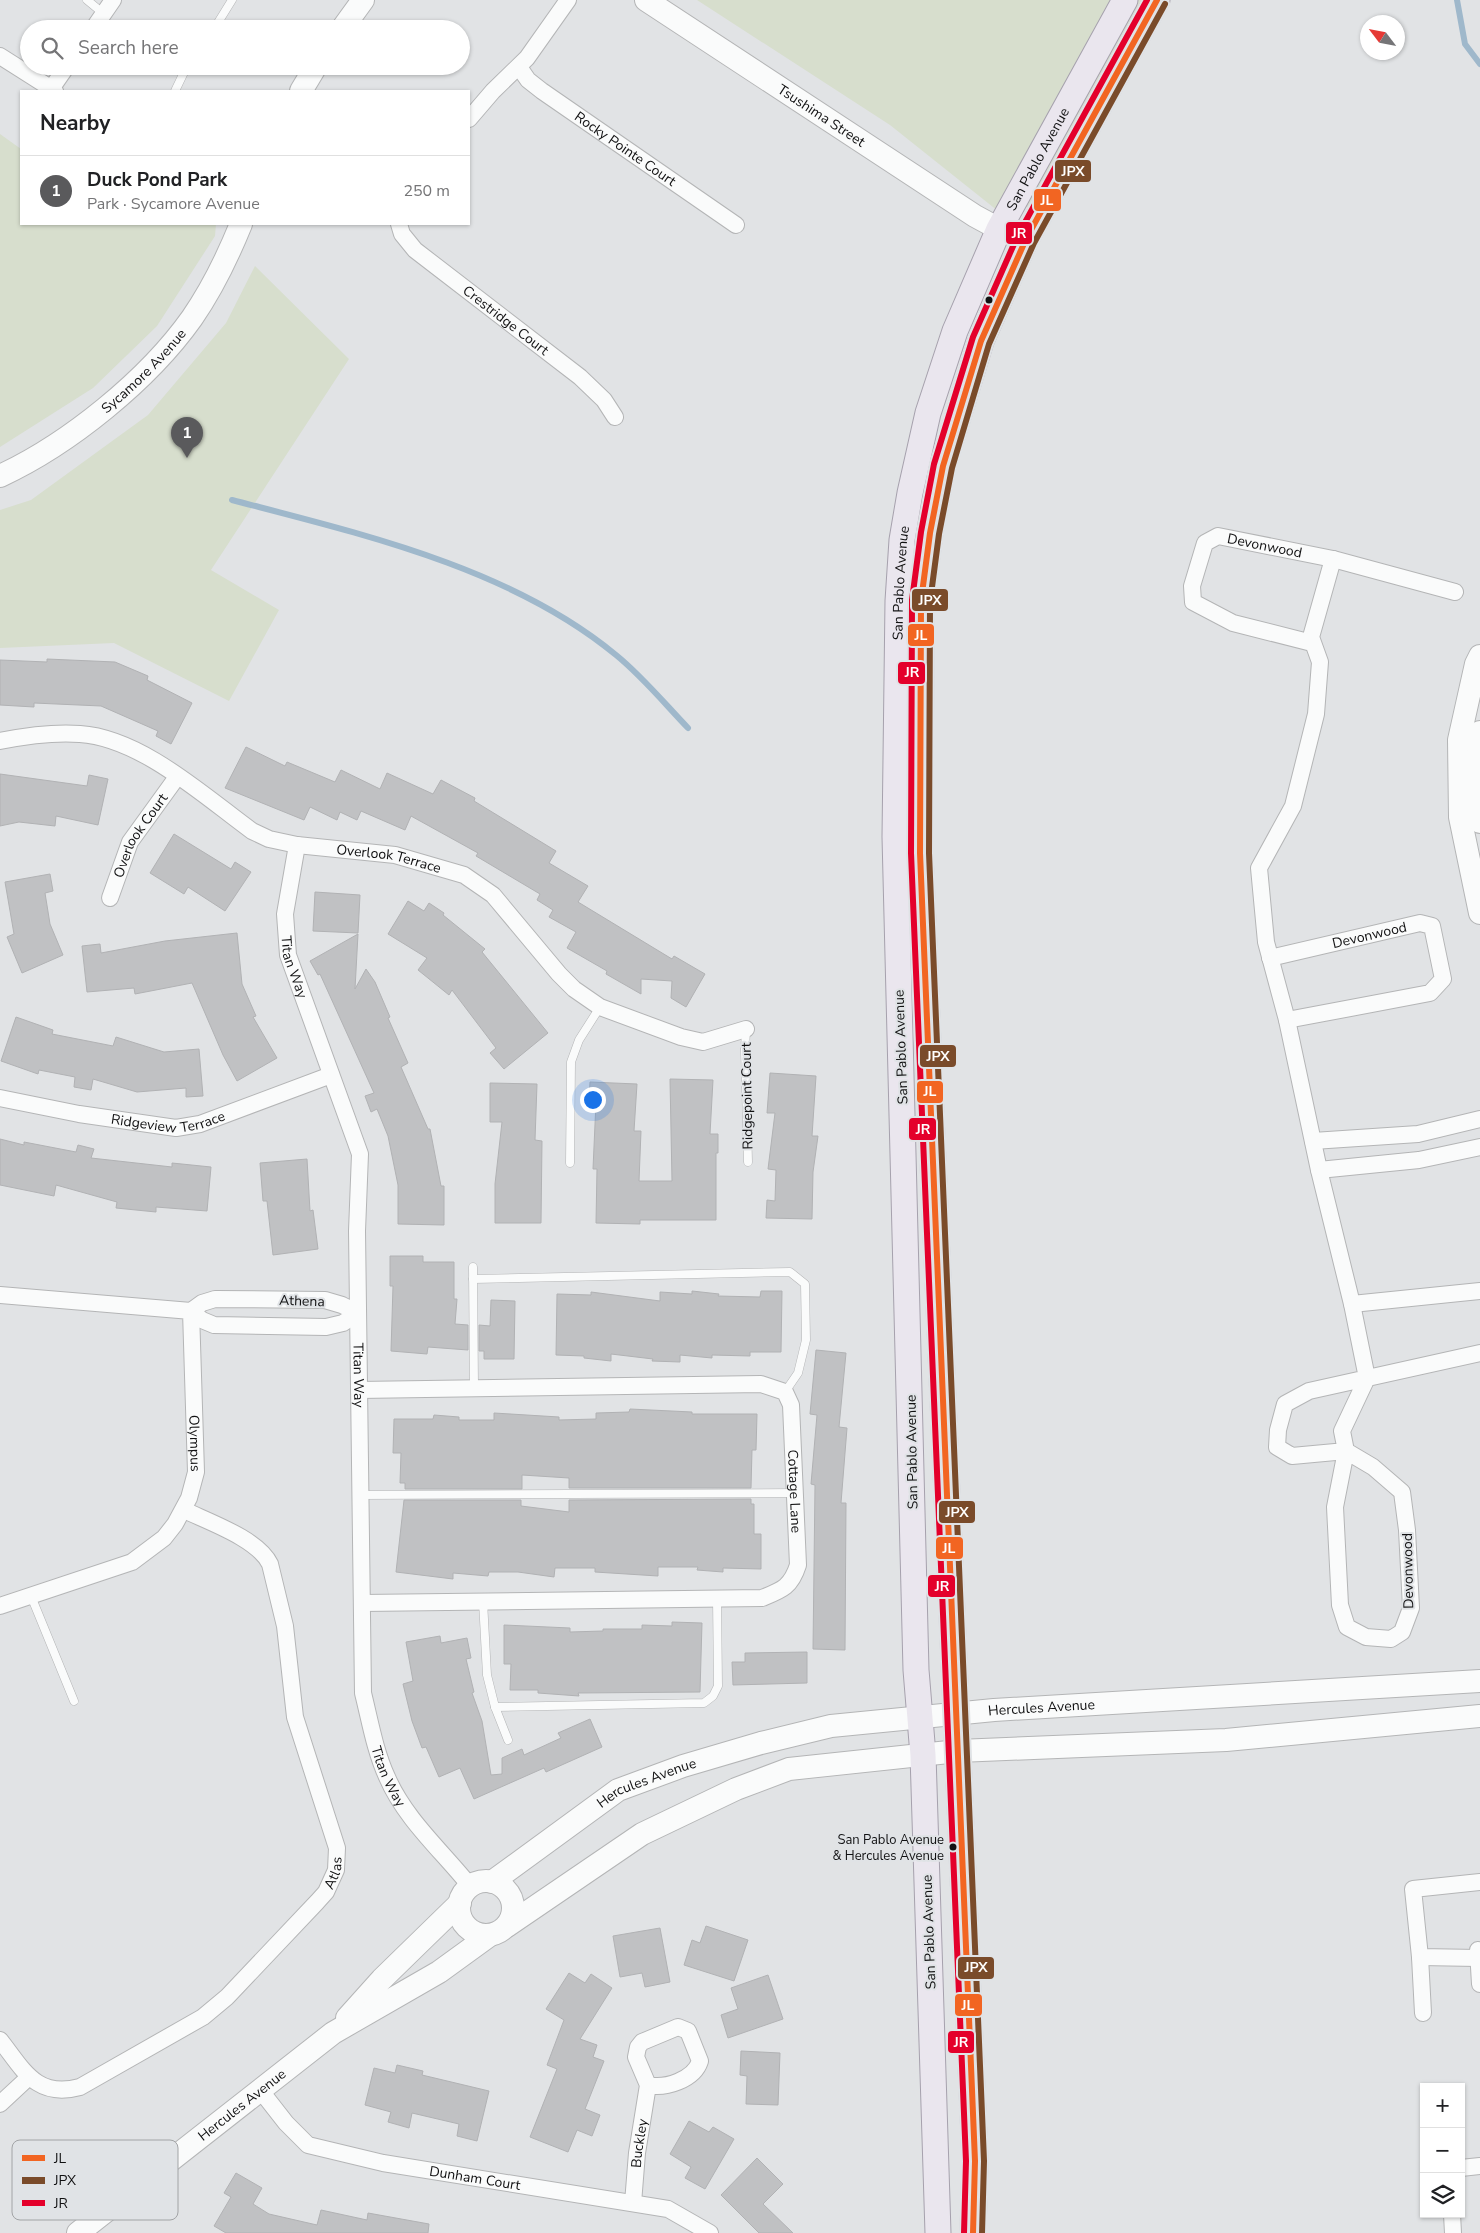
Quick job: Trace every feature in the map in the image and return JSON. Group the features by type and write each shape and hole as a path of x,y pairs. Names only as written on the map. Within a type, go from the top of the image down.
{"main road":[{"name":"San Pablo Avenue","path":"938,2233 923,1755 919,1716 895,837 898,600 902,540 910,493 928,413 955,331 999,229 1125,0"},
{"name":"San Pablo Avenue","path":"973,2233 975,2161 920,853 921,601 930,533 943,466 981,341 1026,239 1157,0"}],"street":[{"path":"349,20 363,0"},
{"path":"470,118 493,91 519,67 568,0"},
{"name":"Tsushima Street","path":"646,0 975,216 999,229"},
{"path":"100,20 109,7"},
{"path":"0,56 20,69"},
{"name":"Rocky Pointe Court","path":"519,67 528,80 542,91 736,225"},
{"path":"30,75 53,90 62,75"},
{"path":"302,90 311,75"},
{"name":"Sycamore Avenue","path":"0,476 54,446 104,410 141,376 192,318 228,255 241,225"},
{"name":"Crestridge Court","path":"399,225 402,234 415,250 584,381 604,400 615,417"},
{"name":"Devonwood","path":"1312,643 1233,624 1194,602 1192,586 1205,543 1218,536 1333,559 1454,592"},
{"path":"1333,559 1310,638 1320,662 1316,714 1292,806 1259,868 1266,942 1287,1020 1312,1141 1352,1304 1367,1378"},
{"path":"1480,656 1476,664 1459,740 1460,816 1480,913"},
{"path":"1480,732 1478,742 1480,822"},
{"name":"Overlook Terrace","path":"0,741 40,736 82,734 110,740 140,752 252,831 269,839 297,845 395,855 464,875 493,895 574,990 600,1007 681,1037 703,1042 746,1029"},
{"name":"Overlook Court","path":"110,898 130,842 178,777"},
{"name":"Titan Way","path":"297,845 285,914 288,955 360,1154 357,1231 364,1693 387,1777 410,1816 474,1890"},
{"name":"Devonwood","path":"1270,958 1420,922 1432,926 1443,979 1430,993 1287,1020"},
{"name":"Ridgeview Terrace","path":"0,1098 79,1114 176,1128 200,1124 331,1075"},
{"path":"1312,1141 1418,1134 1480,1119"},
{"path":"1319,1170 1419,1160 1480,1147"},
{"path":"1352,1304 1480,1291"},
{"name":"Athena","path":"0,1295 192,1311 202,1320 214,1325 326,1327 343,1323 358,1312"},
{"name":"Athena","path":"192,1311 202,1302 215,1299 325,1300 358,1312"},
{"name":"Olympus","path":"0,1606 132,1562 164,1538 184,1510 193,1485 196,1459 192,1311"},
{"path":"1346,1451 1292,1456 1277,1447 1278,1430 1285,1404 1309,1391 1480,1353"},
{"name":"Devonwood","path":"1346,1451 1373,1466 1402,1492 1408,1530 1411,1608 1402,1632 1391,1639 1366,1637 1347,1627 1340,1605 1335,1507 1346,1451 1342,1431 1367,1378"},
{"path":"359,1390 761,1384 785,1392"},
{"name":"Cottage Lane","path":"362,1603 762,1598 782,1590 794,1579 798,1565 791,1405 785,1392"},
{"name":"Atlas","path":"0,2040 29,2077 37,2084 56,2090 67,2091 80,2087 203,2017 232,1992 317,1902 326,1892 336,1870 338,1859 334,1837 295,1717 286,1633 270,1564 255,1546 184,1510"},
{"name":"Hercules Avenue","path":"178,2155 333,2033 382,1979 474,1890 618,1790 682,1766 779,1738 831,1726 919,1716 1480,1680"},
{"name":"Hercules Avenue","path":"333,2033 439,1972 642,1834 736,1789 790,1769 997,1748 1226,1740 1480,1716"},
{"path":"1423,2013 1420,1957 1413,1889 1480,1882"},
{"path":"500,1885 507,1891 512,1900 513,1909 498,1931 472,1932 461,1919 474,1890 500,1885"},
{"path":"1420,1957 1479,1954 1480,1984"},
{"path":"0,2104 29,2077"},
{"name":"Buckley","path":"633,2203 637,2153 648,2085"},
{"name":"Dunham Court","path":"261,2091 286,2123 308,2145 383,2163 668,2208 710,2233"},
{"path":"1465,2168 1480,2166"},
{"path":"1452,2218 1453,2233"},
{"name":"Hercules Avenue","path":"78,2233 95,2220"}],"lane":[{"path":"86,0 109,7"},
{"path":"220,20 232,0"},
{"path":"175,90 183,75"},
{"path":"570,1163 571,1062 580,1040 600,1007"},
{"name":"Ridgepoint Court","path":"746,1029 748,1162"},
{"path":"473,1267 474,1387"},
{"path":"473,1279 790,1272 804,1284 806,1340 798,1373 785,1392"},
{"path":"361,1496 795,1493"},
{"path":"31,1596 74,1701"},
{"path":"495,1707 704,1703 713,1696 718,1686 717,1598"},
{"path":"483,1601 485,1660 495,1707 508,1740"}],"green space":[{"path":"697,0 1153,0 1048,200 1003,215 890,125"},
{"path":"0,134 20,148 20,225 216,225 215,236 157,326 93,388 0,447"},
{"path":"255,266 349,359 211,570 279,610 229,701 114,643 0,648 0,510 31,500 148,415 226,323"}],"building":[{"path":"47,659 115,662 148,676 147,680 192,703 171,744 156,736 158,731 101,706 34,703 34,707 0,705 0,660 47,662"},
{"path":"246,747 285,766 287,762 335,782 341,770 380,789 387,773 433,794 441,780 475,798 474,801 556,851 549,863 588,886 578,902 672,959 674,956 705,974 686,1007 671,998 672,981 641,979 641,994 606,974 607,971 567,948 576,932 549,917 553,910 537,900 540,894 476,856 478,853 411,816 405,830 361,811 357,820 340,812 337,820 310,807 304,820 225,788"},
{"path":"0,774 87,786 89,775 108,779 98,825 56,816 55,826 19,822 0,826"},
{"path":"174,834 231,869 235,862 251,872 225,911 188,887 184,894 150,873"},
{"path":"50,874 53,891 45,893 50,924 63,955 22,973 7,937 14,934 5,882"},
{"path":"315,892 360,895 358,933 313,931"},
{"path":"408,901 424,911 429,903 444,913 443,915 485,949 482,952 548,1033 504,1069 490,1053 496,1048 452,990 449,995 418,970 427,958 388,934"},
{"path":"237,933 242,984 256,1016 253,1017 277,1058 237,1081 223,1055 192,983 135,994 134,988 87,992 82,946 100,944 101,953 165,941"},
{"path":"358,934 355,989 366,969 375,982 390,1017 388,1018 408,1063 401,1067 428,1129 430,1129 441,1186 444,1186 444,1225 398,1224 398,1185 388,1136 377,1109 371,1112 365,1096 374,1093 320,974 318,975 310,961"},
{"path":"16,1017 53,1030 52,1034 113,1046 116,1037 164,1052 199,1049 203,1096 186,1097 186,1088 137,1092 93,1079 91,1090 74,1087 75,1077 39,1070 38,1074 1,1061"},
{"path":"770,1073 816,1076 812,1136 818,1136 813,1172 812,1219 766,1218 767,1200 775,1201 776,1170 768,1169 775,1113 767,1113"},
{"path":"670,1079 713,1080 710,1134 718,1134 718,1153 716,1153 716,1220 640,1220 640,1224 596,1223 597,1169 593,1169 596,1102 589,1101 590,1082 637,1084 634,1131 641,1131 639,1181 672,1181"},
{"path":"490,1083 537,1084 535,1140 542,1141 541,1223 495,1223 495,1184 502,1122 490,1122"},
{"path":"0,1139 24,1145 24,1142 76,1152 78,1145 94,1149 91,1158 172,1167 172,1163 211,1167 207,1211 156,1207 156,1212 116,1208 117,1202 56,1185 54,1196 0,1185"},
{"path":"307,1159 310,1211 313,1210 318,1249 273,1255 267,1201 263,1201 260,1163"},
{"path":"390,1256 423,1256 423,1262 454,1262 454,1299 457,1299 455,1324 468,1325 468,1350 428,1347 427,1354 391,1351 393,1286 390,1286"},
{"path":"692,1291 719,1294 718,1296 760,1297 761,1291 782,1291 781,1352 750,1352 750,1356 712,1355 712,1358 680,1355 680,1362 652,1361 653,1359 611,1354 611,1361 584,1358 584,1356 556,1355 557,1294 591,1295 591,1292 660,1301 660,1292 692,1294"},
{"path":"491,1300 515,1301 514,1359 484,1359 484,1351 479,1351 479,1325 490,1326"},
{"path":"816,1350 846,1353 839,1427 847,1428 841,1503 846,1503 845,1650 813,1649 815,1485 811,1484 817,1415 810,1414"},
{"path":"630,1409 692,1412 692,1414 757,1414 756,1450 752,1450 751,1488 569,1488 569,1478 522,1475 522,1489 405,1489 405,1483 400,1483 401,1453 393,1453 394,1419 433,1419 434,1415 459,1417 459,1420 494,1420 494,1413 559,1417 559,1420 596,1419 596,1413 629,1412"},
{"path":"751,1499 751,1504 754,1504 754,1534 761,1534 761,1569 723,1568 723,1572 697,1570 698,1567 658,1567 658,1576 595,1572 595,1568 555,1568 554,1577 518,1572 489,1572 488,1576 453,1573 453,1579 396,1572 404,1500 521,1500 521,1506 569,1512 569,1500"},
{"path":"672,1622 702,1623 700,1692 578,1693 579,1696 538,1693 538,1690 510,1690 511,1664 504,1664 504,1625 570,1628 570,1632 603,1631 603,1629 642,1629 642,1625 672,1626"},
{"path":"440,1636 441,1643 467,1638 471,1658 466,1659 474,1692 472,1693 482,1721 491,1775 502,1774 502,1758 522,1749 524,1755 561,1738 558,1733 590,1719 602,1747 546,1772 544,1768 474,1799 460,1768 439,1777 426,1747 422,1748 412,1721 403,1684 413,1681 406,1642"},
{"path":"807,1652 807,1683 733,1685 732,1662 745,1662 745,1653"},
{"path":"706,1926 748,1940 734,1981 684,1965 692,1940 700,1943"},
{"path":"660,1928 670,1982 645,1987 642,1973 620,1977 613,1936"},
{"path":"569,1973 585,1983 591,1974 612,1988 580,2039 597,2045 593,2057 604,2061 585,2109 600,2115 592,2136 577,2130 568,2152 530,2137 557,2069 547,2065 564,2020 546,2009"},
{"path":"768,1975 783,2019 728,2038 721,2015 738,2009 731,1988"},
{"path":"741,2051 780,2053 778,2105 746,2104 747,2076 740,2075"},
{"path":"397,2065 423,2071 422,2075 489,2091 477,2141 457,2136 459,2124 412,2113 409,2128 388,2122 391,2112 365,2105 374,2068 395,2073"},
{"path":"689,2121 709,2132 713,2127 734,2139 705,2189 685,2178 691,2167 670,2154"},
{"path":"757,2158 783,2184 763,2204 793,2233 759,2233 721,2195"},
{"path":"236,2173 262,2188 253,2204 269,2214 317,2225 321,2210 367,2220 368,2213 429,2224 428,2233 226,2233 214,2226 231,2197 224,2193"}],"waterway":[{"path":"1457,0 1465,44 1480,64"},
{"path":"232,500 383,541 483,577 530,599 575,625 626,663 688,728"}],"transit line":[{"name":"JR","path":"964,2233 966,2161 911,853 912,600 921,532 934,464 973,337 1018,235 1147,0"},
{"name":"JL","path":"973,2233 975,2161 920,853 921,601 930,533 943,466 981,341 1026,239 1157,0"},
{"name":"JPX","path":"982,2233 984,2161 929,853 930,602 939,534 952,468 989,344 1034,243 1165,4"}],"place":[{"name":"Duck Pond Park","path":"187,458"},
{"name":"San Pablo Avenue & Hercules Avenue","path":"953,1847"}]}
